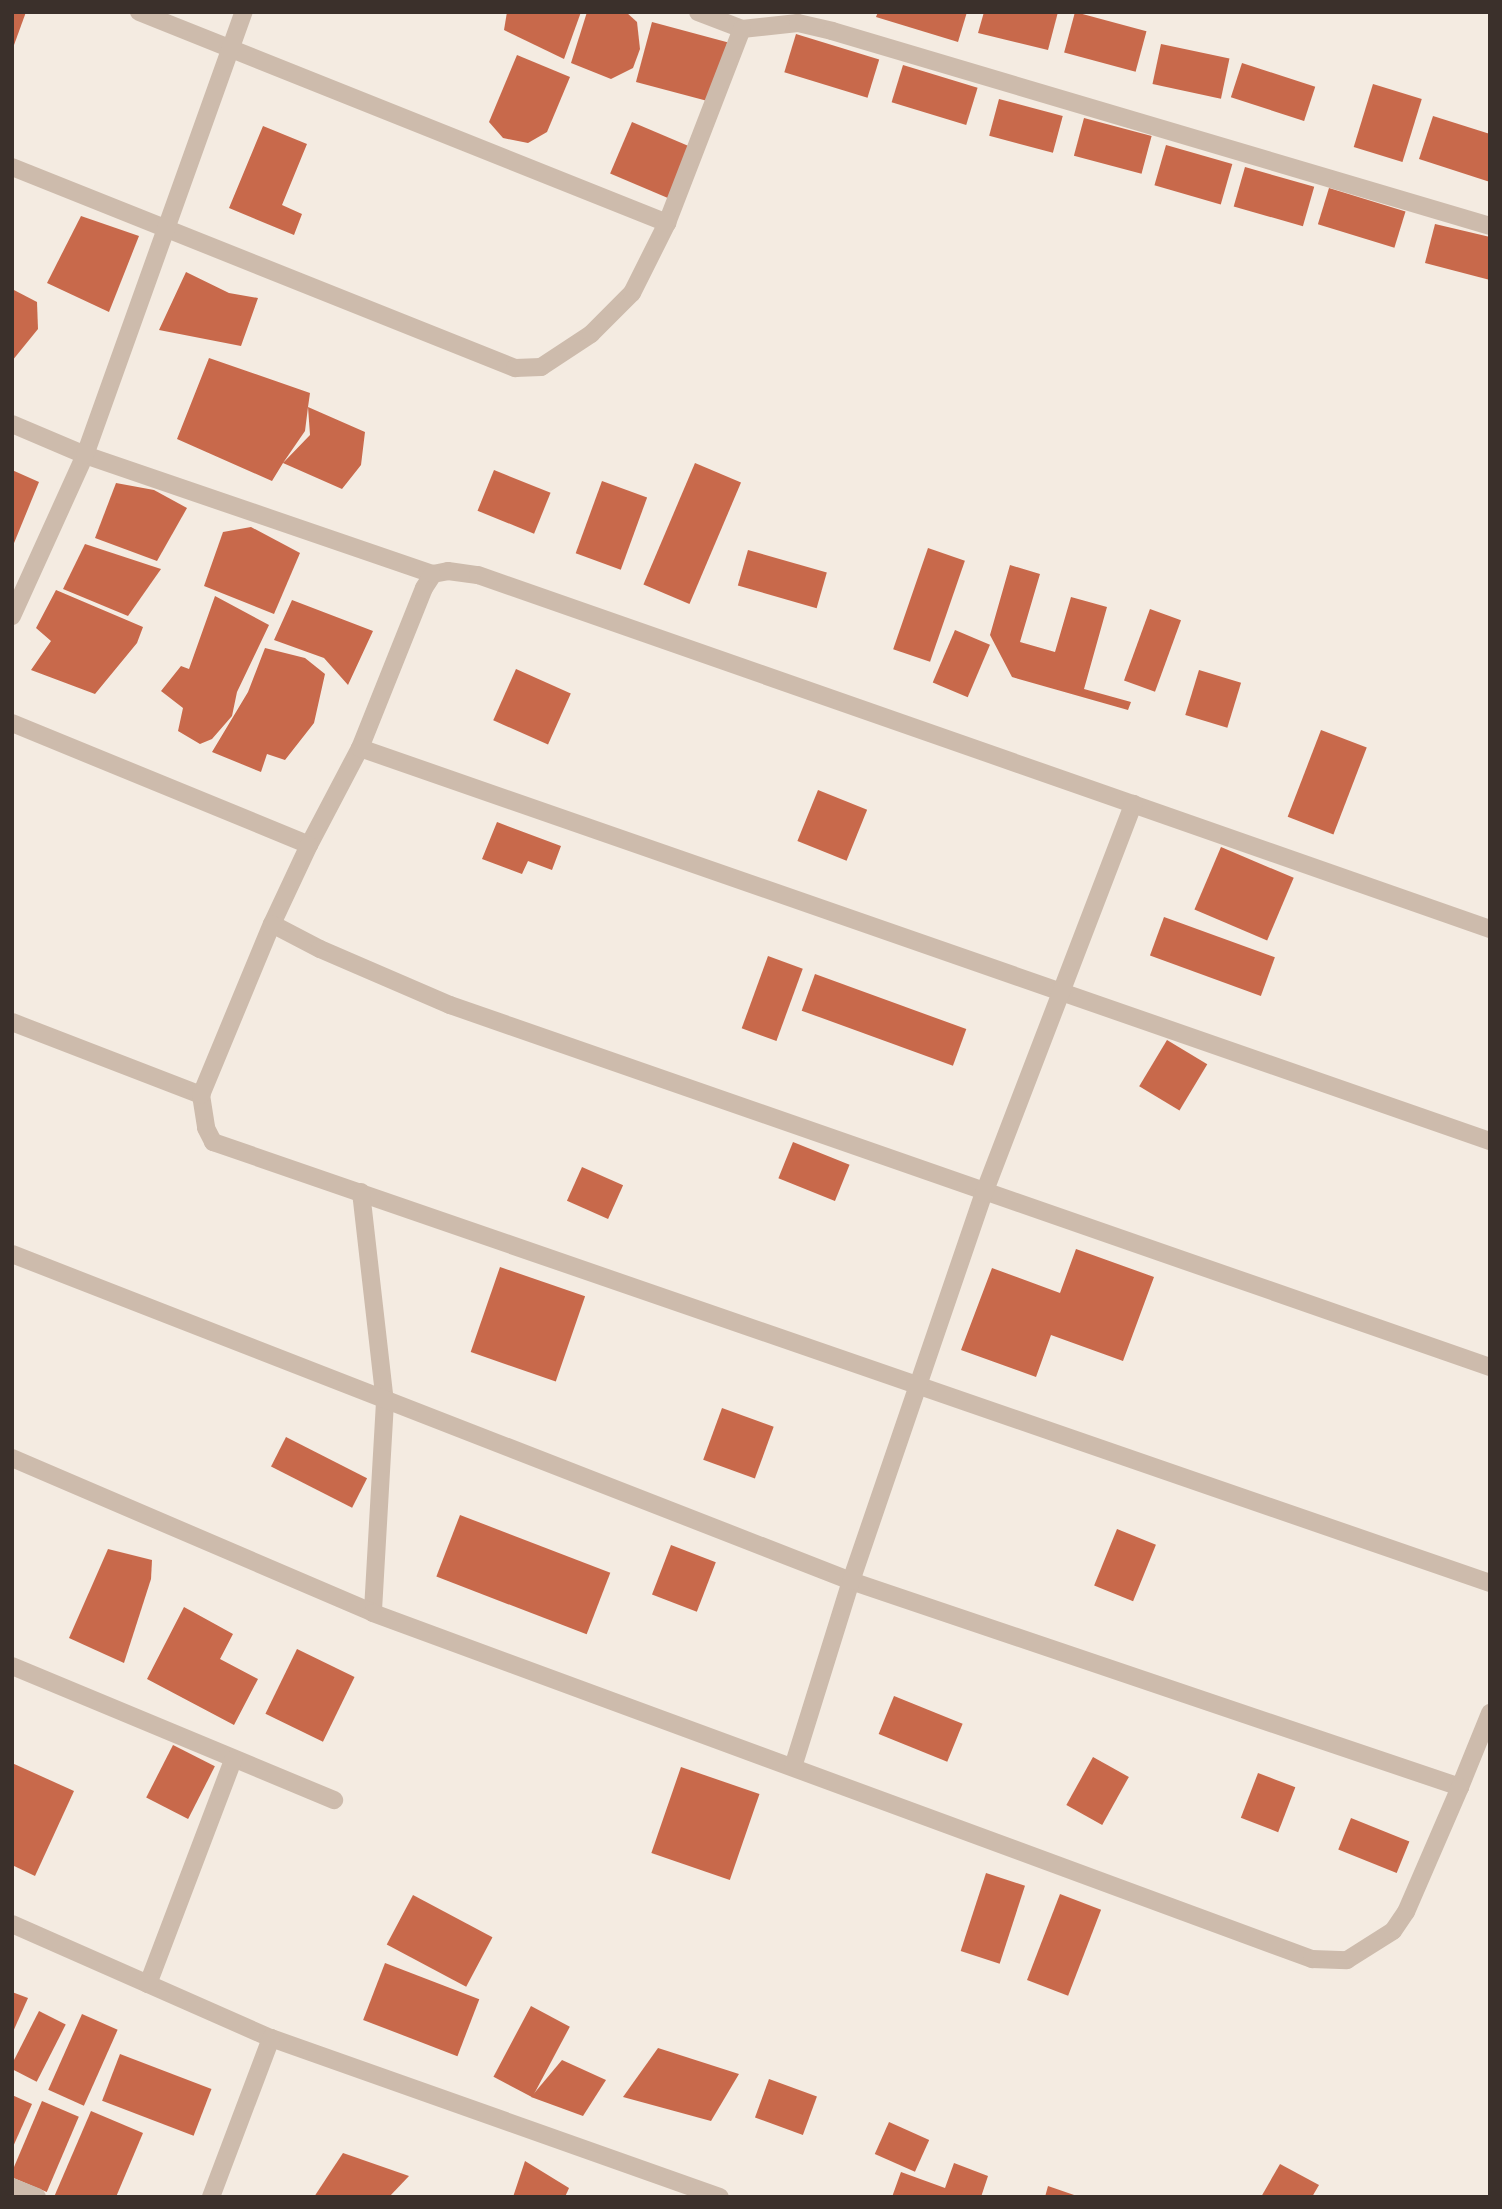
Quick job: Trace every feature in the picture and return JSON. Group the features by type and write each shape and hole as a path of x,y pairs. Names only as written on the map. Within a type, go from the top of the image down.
{"street":[{"path":"139,12 667,223"},
{"path":"12,616 85,455 244,12"},
{"path":"698,12 742,29 798,23 832,31 1490,226"},
{"path":"12,167 169,227 515,368 541,367 591,334 632,293 667,223 742,29"},
{"path":"12,424 85,455 433,574 478,576 1490,929"},
{"path":"433,574 360,748 309,845 272,924 201,1095 206,1129 214,1142 1490,1583"},
{"path":"12,723 309,845"},
{"path":"360,748 1490,1141"},
{"path":"793,1767 851,1581 984,1193 1133,804"},
{"path":"272,924 450,1005 1490,1367"},
{"path":"12,1022 201,1095"},
{"path":"361,1192 385,1402 373,1613"},
{"path":"12,1254 385,1402 851,1581 1460,1787"},
{"path":"12,1458 373,1613 1312,1959 1356,1955 1393,1931 1406,1912 1490,1713"},
{"path":"12,1666 334,1800"},
{"path":"148,1984 233,1760"},
{"path":"12,1924 271,2038 720,2197"},
{"path":"211,2197 271,2038"},
{"path":"12,2187 37,2197"}],"building":[{"path":"12,12 26,12 14,45 12,45"},
{"path":"507,12 581,12 564,59 504,30"},
{"path":"587,12 626,12 637,22 640,49 633,68 611,79 571,63"},
{"path":"878,12 967,12 958,42 876,17"},
{"path":"984,12 1058,12 1048,50 978,33"},
{"path":"1075,12 1146,31 1136,72 1064,53"},
{"path":"652,22 727,42 711,102 636,82"},
{"path":"796,34 879,59 868,98 784,72"},
{"path":"1161,44 1229,59 1221,99 1152,84"},
{"path":"517,55 570,77 547,132 528,143 503,138 489,122"},
{"path":"1242,63 1315,87 1304,121 1231,97"},
{"path":"903,65 978,88 966,125 892,102"},
{"path":"1373,84 1422,99 1402,162 1354,147"},
{"path":"999,99 1063,116 1053,153 989,136"},
{"path":"1433,116 1490,134 1490,182 1419,159"},
{"path":"1084,118 1152,136 1142,174 1074,156"},
{"path":"632,122 691,147 669,199 610,174"},
{"path":"263,126 307,144 282,205 302,214 294,235 229,208"},
{"path":"1166,145 1232,164 1221,204 1154,185"},
{"path":"1245,167 1314,187 1303,226 1234,206"},
{"path":"1329,188 1406,211 1394,248 1318,224"},
{"path":"81,216 139,236 109,312 47,283"},
{"path":"1435,224 1490,237 1490,280 1425,263"},
{"path":"186,272 229,293 258,298 241,346 159,330"},
{"path":"12,289 37,302 38,329 12,361"},
{"path":"209,358 310,393 305,431 272,481 177,439"},
{"path":"308,407 365,432 361,465 342,489 283,463 310,435"},
{"path":"695,463 741,483 689,604 643,585"},
{"path":"12,470 39,482 12,548"},
{"path":"494,470 551,493 534,534 478,511"},
{"path":"602,481 647,497 621,570 576,553"},
{"path":"116,483 154,490 187,508 157,561 95,538"},
{"path":"251,527 300,553 274,614 204,586 223,532"},
{"path":"85,544 161,569 128,616 63,589"},
{"path":"928,548 965,561 930,662 893,649"},
{"path":"748,550 827,573 817,608 738,586"},
{"path":"1010,565 1040,574 1020,642 1055,652 1071,597 1107,607 1084,689 1131,702 1128,710 1012,677 990,635"},
{"path":"56,590 143,627 137,643 95,694 31,670 51,641 36,628"},
{"path":"215,596 269,625 237,692 232,716 212,739 200,744 178,731 183,708 161,691 181,666 189,669"},
{"path":"292,600 373,631 348,685 324,658 274,640"},
{"path":"1150,609 1181,620 1155,692 1124,680"},
{"path":"955,630 990,645 968,697 933,682"},
{"path":"265,648 305,658 325,674 314,723 285,760 267,754 261,772 212,752 248,692"},
{"path":"516,669 571,693 548,745 493,720"},
{"path":"1199,670 1241,683 1227,728 1185,715"},
{"path":"1321,730 1367,748 1333,834 1288,817"},
{"path":"818,790 867,810 847,861 797,841"},
{"path":"497,822 561,846 552,870 528,861 522,874 482,859"},
{"path":"1221,847 1294,878 1267,940 1194,910"},
{"path":"1164,917 1275,957 1261,996 1150,956"},
{"path":"768,956 803,969 776,1041 742,1028"},
{"path":"815,974 966,1029 953,1066 802,1011"},
{"path":"1167,1040 1207,1064 1179,1110 1139,1086"},
{"path":"793,1142 850,1165 835,1201 778,1178"},
{"path":"582,1167 623,1185 608,1219 567,1201"},
{"path":"1076,1249 1154,1277 1123,1361 1051,1335 1036,1377 961,1350 992,1268 1060,1293"},
{"path":"500,1267 585,1296 556,1381 471,1352"},
{"path":"722,1408 774,1427 755,1478 703,1460"},
{"path":"286,1437 367,1478 352,1508 271,1466"},
{"path":"460,1515 610,1573 587,1634 436,1577"},
{"path":"1117,1529 1156,1545 1133,1601 1094,1586"},
{"path":"671,1545 716,1562 697,1612 652,1594"},
{"path":"108,1549 152,1560 151,1579 124,1663 69,1638"},
{"path":"184,1607 233,1634 220,1659 258,1679 234,1725 147,1679"},
{"path":"297,1649 355,1677 323,1742 265,1714"},
{"path":"894,1696 963,1724 947,1762 879,1734"},
{"path":"173,1745 215,1766 188,1819 146,1798"},
{"path":"1093,1757 1129,1777 1102,1825 1066,1805"},
{"path":"12,1763 74,1791 35,1876 12,1865"},
{"path":"681,1767 759,1794 730,1880 651,1853"},
{"path":"1258,1773 1295,1787 1278,1832 1241,1818"},
{"path":"1351,1818 1409,1842 1397,1873 1338,1850"},
{"path":"986,1873 1025,1886 1000,1964 961,1951"},
{"path":"1060,1894 1101,1910 1068,1996 1027,1980"},
{"path":"413,1895 492,1937 466,1987 387,1944"},
{"path":"385,1963 479,1999 457,2056 363,2020"},
{"path":"12,1992 28,1998 12,2034"},
{"path":"531,2006 570,2027 532,2097 493,2077"},
{"path":"39,2011 66,2025 37,2082 12,2069 12,2064"},
{"path":"82,2014 118,2030 84,2106 48,2090"},
{"path":"658,2048 739,2074 711,2121 623,2097"},
{"path":"120,2054 211,2089 194,2136 102,2101"},
{"path":"562,2060 606,2080 583,2116 531,2097"},
{"path":"769,2079 817,2096 803,2135 755,2118"},
{"path":"12,2095 32,2104 12,2149"},
{"path":"42,2101 79,2117 47,2192 12,2177"},
{"path":"91,2111 143,2133 116,2197 54,2197"},
{"path":"889,2122 929,2140 915,2172 875,2154"},
{"path":"343,2153 409,2176 389,2197 314,2197"},
{"path":"525,2161 569,2188 565,2197 513,2197"},
{"path":"954,2163 988,2176 981,2197 892,2197 901,2172 945,2188"},
{"path":"1280,2164 1319,2185 1312,2197 1261,2197"},
{"path":"1048,2186 1077,2196 1077,2197 1045,2197"}]}
